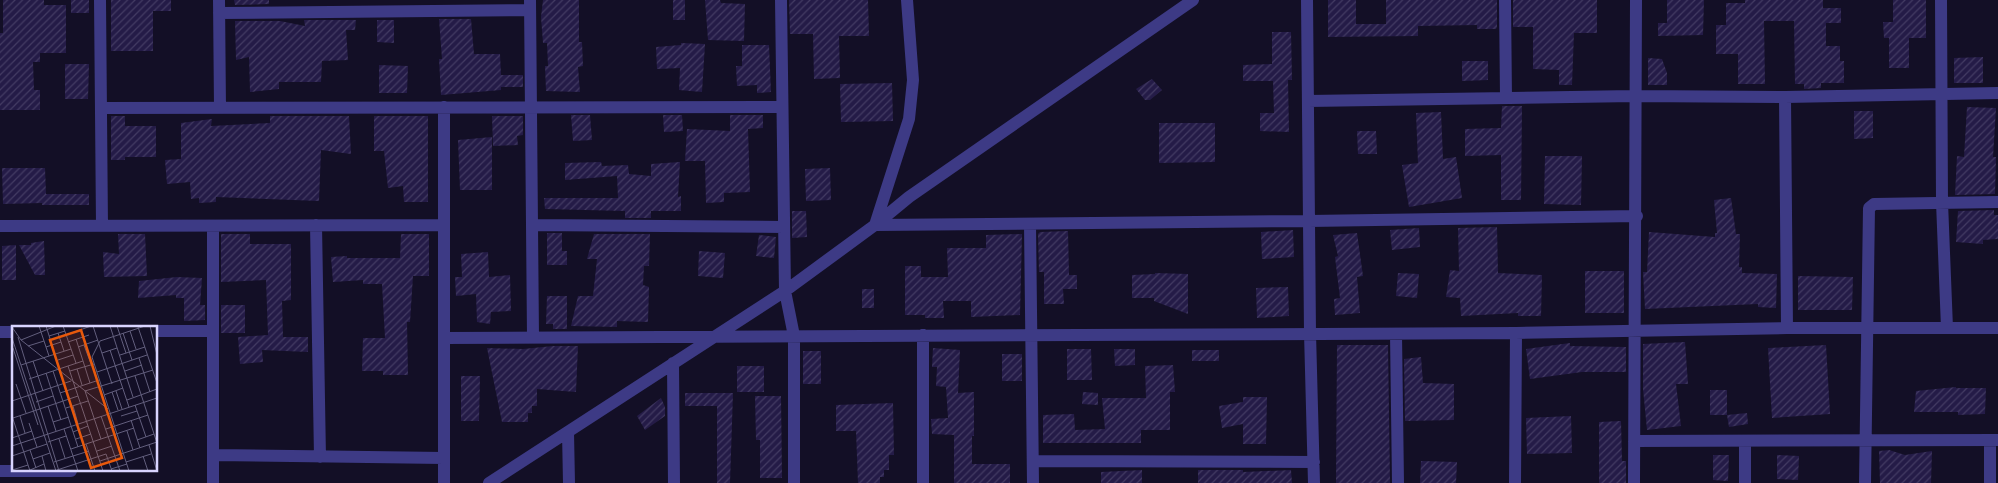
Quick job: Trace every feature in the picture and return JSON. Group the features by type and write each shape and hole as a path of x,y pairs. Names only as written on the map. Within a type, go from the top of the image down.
{"street":[{"path":"100,0 102,226"},
{"path":"219,0 220,108"},
{"path":"781,0 785,291 794,336 794,483"},
{"path":"875,225 909,120 913,80 907,0"},
{"path":"490,483 785,291 875,225 909,197 1193,0"},
{"path":"1307,0 1310,333 1314,483"},
{"path":"1505,0 1506,98"},
{"path":"1634,483 1636,216 1634,96 1636,0"},
{"path":"1941,0 1942,202 1947,328"},
{"path":"219,13 530,5 533,337"},
{"path":"1308,101 1634,96 1785,97 1998,93"},
{"path":"1785,97 1787,328"},
{"path":"101,108 782,107"},
{"path":"444,108 444,483"},
{"path":"1865,483 1864,440 1869,208 1874,204 1998,202"},
{"path":"875,225 1636,216"},
{"path":"1030,224 1033,483"},
{"path":"316,225 320,457"},
{"path":"0,226 444,225"},
{"path":"532,225 784,227"},
{"path":"213,226 213,483"},
{"path":"444,338 1031,334 1396,334 1787,328 1998,328"},
{"path":"158,331 213,331"},
{"path":"1515,483 1516,333"},
{"path":"1396,334 1398,483"},
{"path":"922,335 923,483"},
{"path":"673,363 674,483"},
{"path":"568,432 569,483"},
{"path":"1634,441 1994,440 1990,483"},
{"path":"1745,442 1745,483"},
{"path":"213,456 444,458"},
{"path":"1032,460 1314,462"},
{"path":"0,471 71,474"}],"building":[{"path":"3,0 44,0 44,5 66,5 66,53 40,53 40,62 33,62 34,90 40,90 40,110 0,110 0,33 3,33"},
{"path":"71,0 89,0 89,13 71,13"},
{"path":"111,0 171,0 171,11 153,11 153,51 111,51"},
{"path":"234,0 269,0 269,4 235,5"},
{"path":"543,0 579,0 579,42 582,42 583,66 578,67 580,92 546,91 545,66 548,66 547,43 543,43 541,17"},
{"path":"673,0 685,0 685,20 673,20"},
{"path":"705,0 745,4 744,41 708,40"},
{"path":"789,0 868,0 869,36 839,36 840,78 814,79 813,34 790,34"},
{"path":"1328,0 1356,0 1356,24 1386,24 1386,0 1497,0 1497,27 1496,29 1477,29 1477,25 1418,26 1418,36 1328,37"},
{"path":"1513,0 1597,0 1597,33 1574,33 1572,85 1559,85 1559,70 1533,69 1533,27 1513,27"},
{"path":"1667,0 1704,0 1703,35 1658,36 1658,23 1667,23"},
{"path":"1745,0 1823,0 1823,8 1841,8 1841,23 1826,23 1826,46 1840,46 1840,61 1844,61 1844,83 1821,83 1821,88 1804,89 1804,84 1795,84 1794,21 1764,21 1765,84 1738,84 1738,54 1716,54 1716,25 1726,25 1726,3 1745,3"},
{"path":"1893,0 1926,0 1926,38 1909,38 1909,68 1889,68 1889,38 1884,38 1883,22 1893,22"},
{"path":"439,19 471,19 474,54 500,54 501,75 523,75 523,87 501,87 501,90 441,95 439,59 442,59"},
{"path":"304,20 356,20 355,30 346,30 348,60 322,61 321,82 279,82 279,89 250,92 249,57 236,60 235,21 280,21 305,26"},
{"path":"377,20 394,20 394,43 377,42"},
{"path":"1272,32 1291,32 1292,80 1288,80 1289,132 1260,131 1260,113 1274,113 1273,81 1243,81 1243,65 1272,64"},
{"path":"681,43 705,44 702,92 679,90 680,68 657,69 656,47 681,45"},
{"path":"742,45 769,45 771,92 757,93 757,85 737,86 736,66 742,66"},
{"path":"1983,57 1983,83 1954,83 1954,58"},
{"path":"1648,58 1662,59 1667,73 1667,85 1648,85"},
{"path":"1462,61 1488,61 1488,80 1462,81"},
{"path":"65,64 89,64 88,99 65,99"},
{"path":"379,65 408,66 407,93 379,93"},
{"path":"1152,79 1162,90 1150,100 1145,100 1136,89"},
{"path":"892,83 893,121 841,122 840,84"},
{"path":"1502,106 1522,106 1521,200 1501,200 1501,155 1465,156 1465,129 1501,128"},
{"path":"1967,107 1996,108 1993,157 1996,157 1995,194 1955,195 1957,156 1964,157"},
{"path":"1854,111 1873,111 1873,138 1854,139"},
{"path":"1441,112 1443,159 1456,157 1462,198 1409,207 1402,165 1418,163 1416,113"},
{"path":"571,115 590,115 592,140 573,141"},
{"path":"663,115 682,115 683,131 664,132"},
{"path":"730,115 763,115 763,128 748,129 750,192 724,193 724,202 706,203 705,161 685,161 687,129 730,131"},
{"path":"111,116 125,116 125,126 156,126 156,157 125,157 125,160 111,160"},
{"path":"270,116 349,116 351,154 321,150 319,201 216,197 216,202 199,203 199,198 191,199 190,182 167,184 165,160 181,159 181,123 212,119 211,126 270,123"},
{"path":"374,116 428,116 428,202 404,202 403,186 388,188 384,151 374,151"},
{"path":"492,116 523,116 523,135 517,136 518,145 493,146"},
{"path":"1159,123 1215,123 1215,162 1159,163"},
{"path":"1357,131 1376,131 1377,154 1358,154"},
{"path":"492,137 492,190 460,190 458,140"},
{"path":"1545,156 1582,156 1581,205 1544,204"},
{"path":"601,162 602,166 628,165 629,174 651,176 651,164 680,162 678,197 681,196 681,211 651,211 651,218 625,218 625,211 545,209 544,198 618,198 617,176 565,180 565,163"},
{"path":"2,168 45,168 46,194 89,194 89,205 3,204"},
{"path":"830,168 831,200 806,201 805,169"},
{"path":"1731,198 1736,234 1740,234 1739,267 1742,267 1742,273 1777,274 1776,308 1758,307 1758,304 1645,309 1643,272 1647,272 1649,232 1715,237 1715,233 1717,233 1714,200"},
{"path":"1994,210 1994,215 1998,215 1998,239 1983,240 1983,244 1956,242 1958,211"},
{"path":"792,211 806,211 807,237 792,238"},
{"path":"1497,227 1498,273 1542,275 1541,316 1518,316 1518,313 1461,316 1460,298 1446,297 1450,270 1459,271 1458,228"},
{"path":"1419,228 1420,247 1392,250 1390,230"},
{"path":"1293,230 1294,257 1262,259 1261,232"},
{"path":"1068,231 1069,275 1077,275 1077,289 1063,289 1064,304 1044,304 1044,272 1039,272 1038,234 1040,232"},
{"path":"547,233 562,233 562,251 567,251 567,265 547,265"},
{"path":"1357,233 1363,276 1357,277 1360,313 1335,315 1334,299 1340,298 1335,257 1338,256 1333,235"},
{"path":"118,234 145,234 147,276 104,277 103,252 119,254"},
{"path":"221,234 250,234 250,244 291,244 291,300 282,301 283,337 308,337 308,352 262,350 263,362 240,364 238,337 268,335 266,280 221,282"},
{"path":"401,234 429,234 429,276 413,276 410,322 407,322 408,375 383,375 383,371 362,371 363,338 385,338 382,284 363,284 363,280 333,282 331,257 400,258"},
{"path":"594,234 650,234 649,266 644,266 643,285 649,287 648,322 617,321 617,327 571,326 578,296 593,296 597,259 587,259"},
{"path":"1022,234 1020,315 971,317 971,301 943,301 944,318 925,318 925,315 905,315 905,266 921,266 921,277 948,277 947,248 986,248 986,235"},
{"path":"759,235 776,237 774,258 756,256"},
{"path":"44,241 45,275 35,275 19,245 31,245 31,243"},
{"path":"16,245 16,280 2,280 2,246"},
{"path":"699,251 725,253 723,278 698,276"},
{"path":"488,252 489,277 510,275 511,311 491,312 490,324 477,322 476,294 456,296 455,277 462,277 461,254"},
{"path":"1585,271 1624,271 1624,313 1585,313"},
{"path":"1155,273 1188,274 1188,314 1154,301 1154,298 1132,298 1132,275"},
{"path":"1398,273 1419,274 1417,298 1396,296"},
{"path":"1798,276 1853,277 1852,310 1798,310"},
{"path":"177,277 202,278 200,305 205,305 205,320 184,321 184,298 176,298 176,295 138,298 139,281"},
{"path":"1288,287 1289,316 1257,318 1256,288"},
{"path":"862,289 874,289 874,308 862,308"},
{"path":"547,296 567,296 567,329 553,329 553,324 546,324"},
{"path":"221,305 245,305 245,333 221,333"},
{"path":"1685,342 1688,384 1676,384 1681,426 1647,430 1643,389 1643,344"},
{"path":"1570,343 1570,346 1626,347 1626,372 1582,372 1530,379 1526,349"},
{"path":"1337,345 1388,345 1390,483 1336,483"},
{"path":"1826,345 1830,414 1772,418 1768,348"},
{"path":"578,346 576,392 537,389 537,406 532,406 532,413 528,413 528,422 502,422 487,348 523,349"},
{"path":"933,348 960,350 958,393 974,392 972,464 1010,464 1010,483 954,483 954,435 932,434 931,419 948,418 946,387 936,386 937,367 932,367"},
{"path":"1067,349 1091,349 1092,380 1067,380"},
{"path":"1114,349 1135,349 1135,365 1115,366"},
{"path":"1192,350 1219,350 1219,361 1192,361"},
{"path":"803,351 821,351 821,384 803,384"},
{"path":"1002,354 1022,354 1022,381 1002,381"},
{"path":"1421,357 1423,383 1454,384 1454,420 1405,421 1404,359"},
{"path":"1173,365 1175,392 1170,392 1170,430 1141,430 1141,443 1043,443 1043,415 1074,414 1075,430 1105,429 1102,398 1146,398 1145,366"},
{"path":"737,366 764,366 764,392 737,392"},
{"path":"461,376 480,376 479,421 461,421"},
{"path":"1956,387 1986,388 1985,414 1958,415 1958,412 1914,412 1916,391"},
{"path":"1710,390 1727,390 1727,415 1710,415"},
{"path":"1083,392 1098,393 1098,405 1082,404"},
{"path":"685,393 733,393 730,483 717,483 717,406 685,406"},
{"path":"755,396 781,396 782,478 760,478 760,440 756,440"},
{"path":"1243,397 1267,397 1266,444 1243,444 1243,424 1222,428 1219,406 1243,402"},
{"path":"661,398 665,407 665,416 645,430 637,416"},
{"path":"893,403 894,455 889,455 889,470 884,470 884,477 880,477 880,483 858,483 856,431 836,431 836,405"},
{"path":"1747,413 1748,424 1729,427 1727,415"},
{"path":"1571,416 1572,453 1527,454 1526,418"},
{"path":"1621,421 1622,461 1626,461 1626,483 1599,483 1599,422"},
{"path":"1889,450 1905,455 1932,451 1931,483 1880,483 1879,451"},
{"path":"1713,455 1729,455 1728,481 1713,480"},
{"path":"1777,455 1799,456 1798,480 1777,479"},
{"path":"1421,461 1457,462 1456,483 1420,483"},
{"path":"1142,470 1142,483 1101,483 1101,472"},
{"path":"1198,470 1243,470 1243,472 1291,470 1292,483 1198,483"}]}
